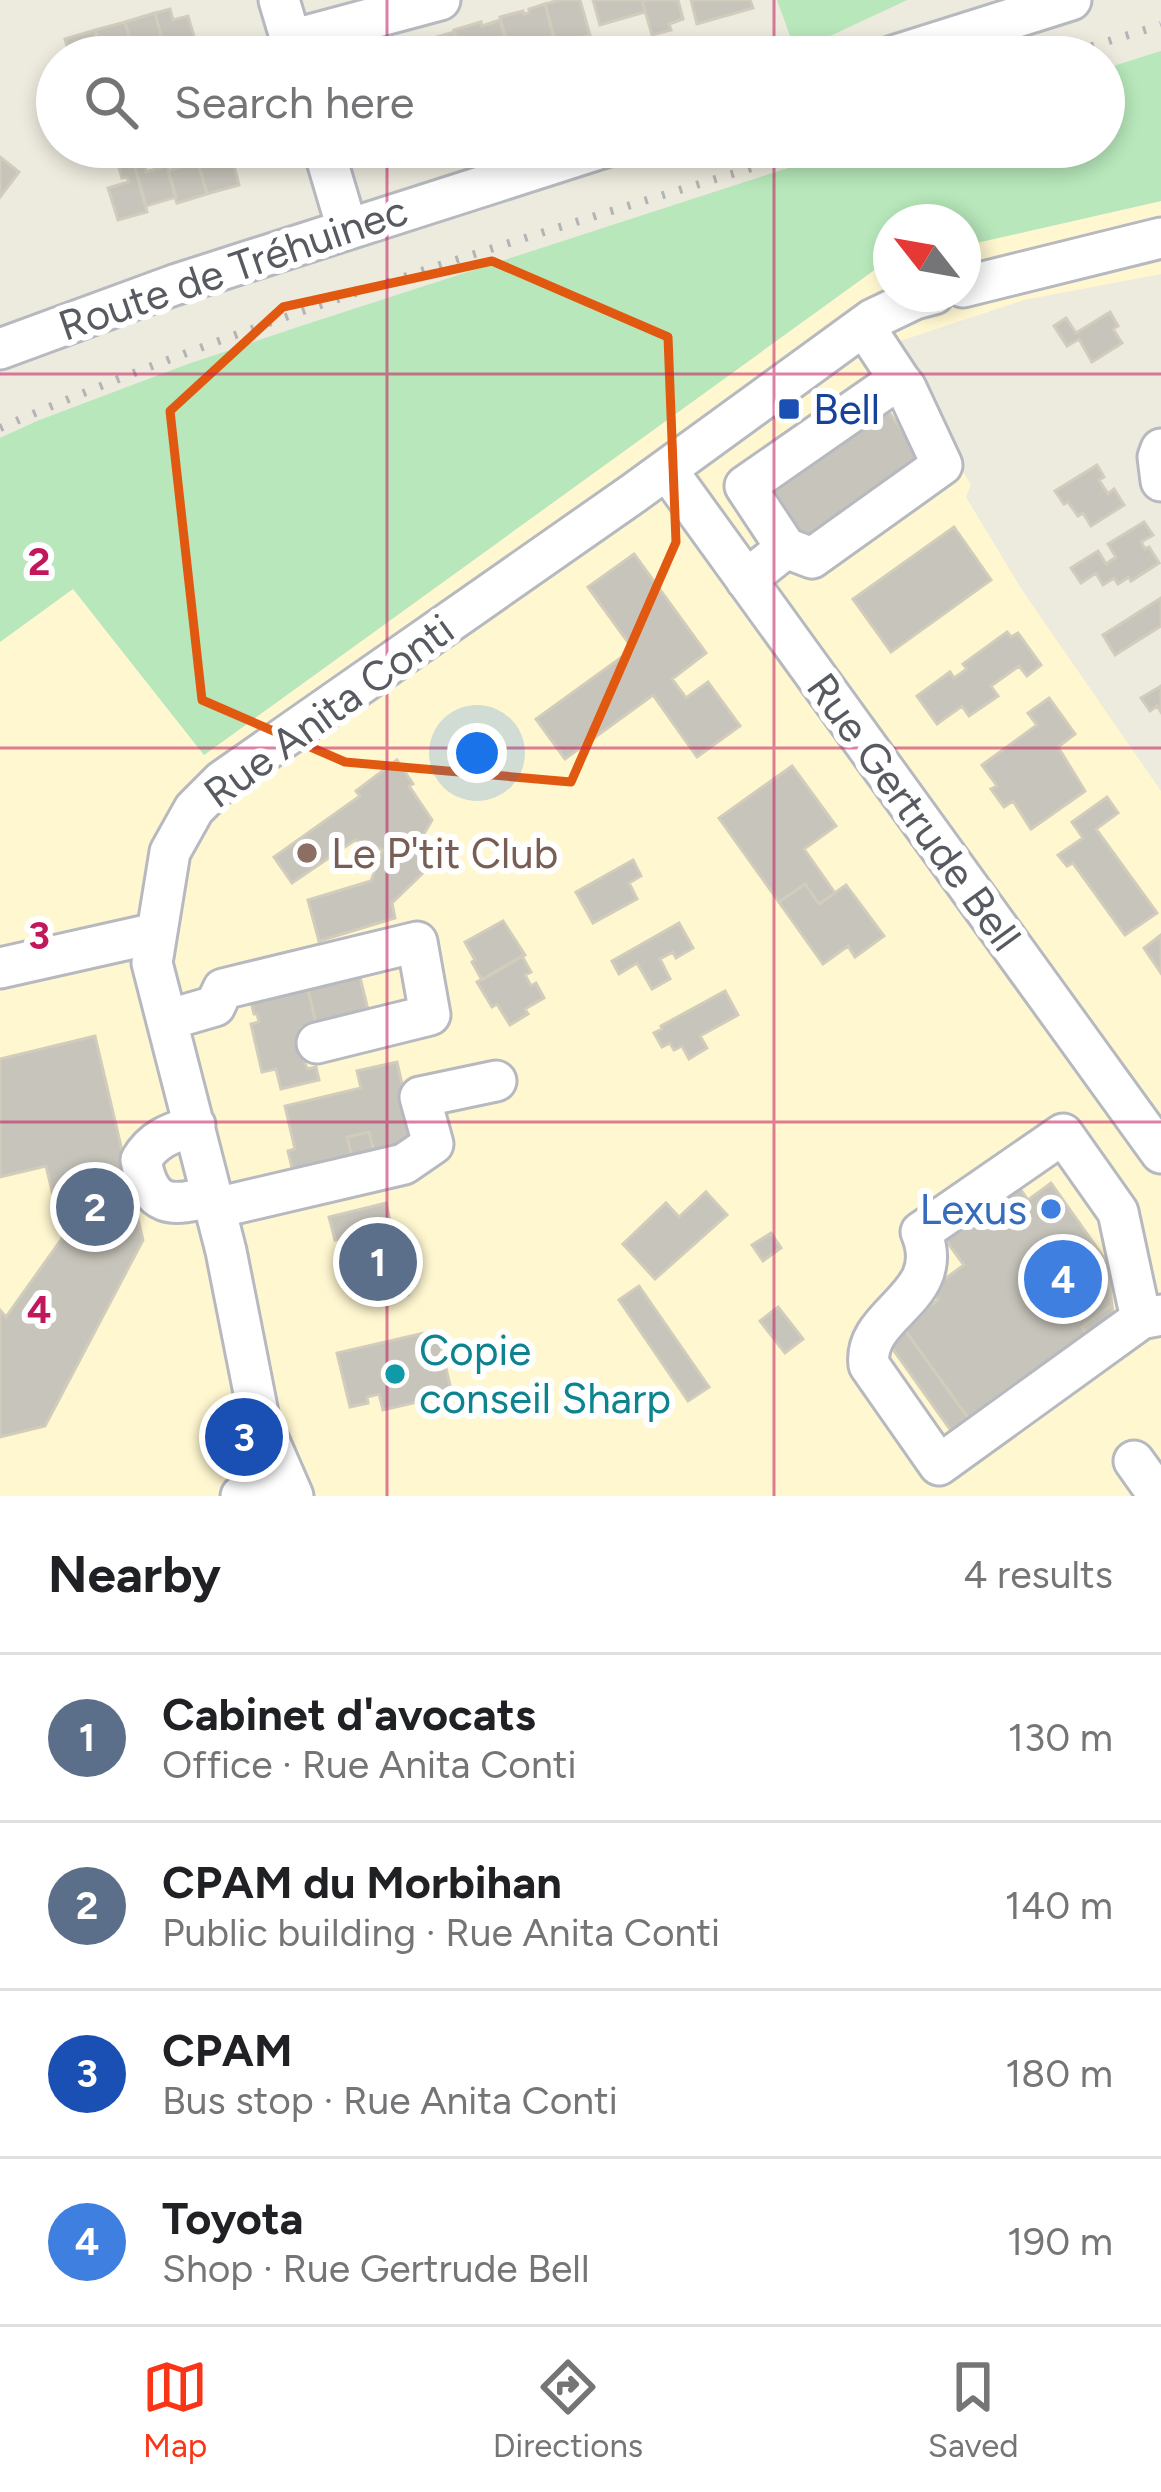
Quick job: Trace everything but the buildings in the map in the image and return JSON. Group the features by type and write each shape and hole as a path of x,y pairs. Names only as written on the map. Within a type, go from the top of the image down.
{"street":[{"path":"279,0 290,36"},
{"path":"333,36 440,0"},
{"path":"957,36 1071,0"},
{"path":"329,168 347,228"},
{"name":"Route de Tréhuinec","path":"0,349 174,285 537,168"},
{"path":"981,283 1161,238"},
{"name":"Rue Anita Conti","path":"290,1490 260,1418 215,1202 152,963 170,853 194,809 222,781 890,312"},
{"path":"864,326 907,388 942,465 812,558 786,548 746,486 899,379"},
{"path":"1161,449 1161,481"},
{"name":"Rue Gertrude Bell","path":"667,470 1161,1154"},
{"path":"746,580 786,548"},
{"path":"0,968 156,934"},
{"path":"167,1020 215,1006 223,989 417,942 430,1015 317,1043"},
{"path":"195,1125 150,1145 141,1160 144,1180 168,1204 215,1202 404,1164 434,1144 420,1096 496,1081"},
{"path":"1063,1134 1118,1212 1151,1317 939,1465 869,1365 869,1346 910,1297 927,1268 929,1254 921,1232 1063,1134"},
{"path":"1134,1461 1159,1496"},
{"path":"244,1496 290,1490"}],"highlighted area":[{"path":"492,261 668,337 676,542 571,782 345,762 202,700 170,411 283,307"}],"shaded area":[{"path":"1161,201 1161,274 1024,300 888,345 971,485 966,497 1022,590 1161,791 1161,1496 0,1496 0,642 73,588 204,755 873,271 873,312 981,312 981,242"}],"green space":[{"path":"777,0 907,0 830,36 790,36"},
{"path":"1161,51 1161,201 981,242 981,204 873,204 873,271 204,755 73,589 0,642 0,438 37,421 188,364 788,168 1125,168 1125,62"}],"railway":[{"path":"1125,36 1161,25"},
{"path":"0,428 303,311 752,168"}],"place":[{"name":"Bell","path":"789,409"},
{"name":"Le P'tit Club","path":"307,853"},
{"name":"CPAM du Morbihan","path":"95,1207"},
{"name":"Lexus","path":"1051,1209"},
{"name":"Cabinet d'avocats","path":"378,1262"},
{"name":"Toyota","path":"1063,1279"},
{"name":"Copie conseil Sharp","path":"395,1374"},
{"name":"CPAM","path":"244,1437"}]}
